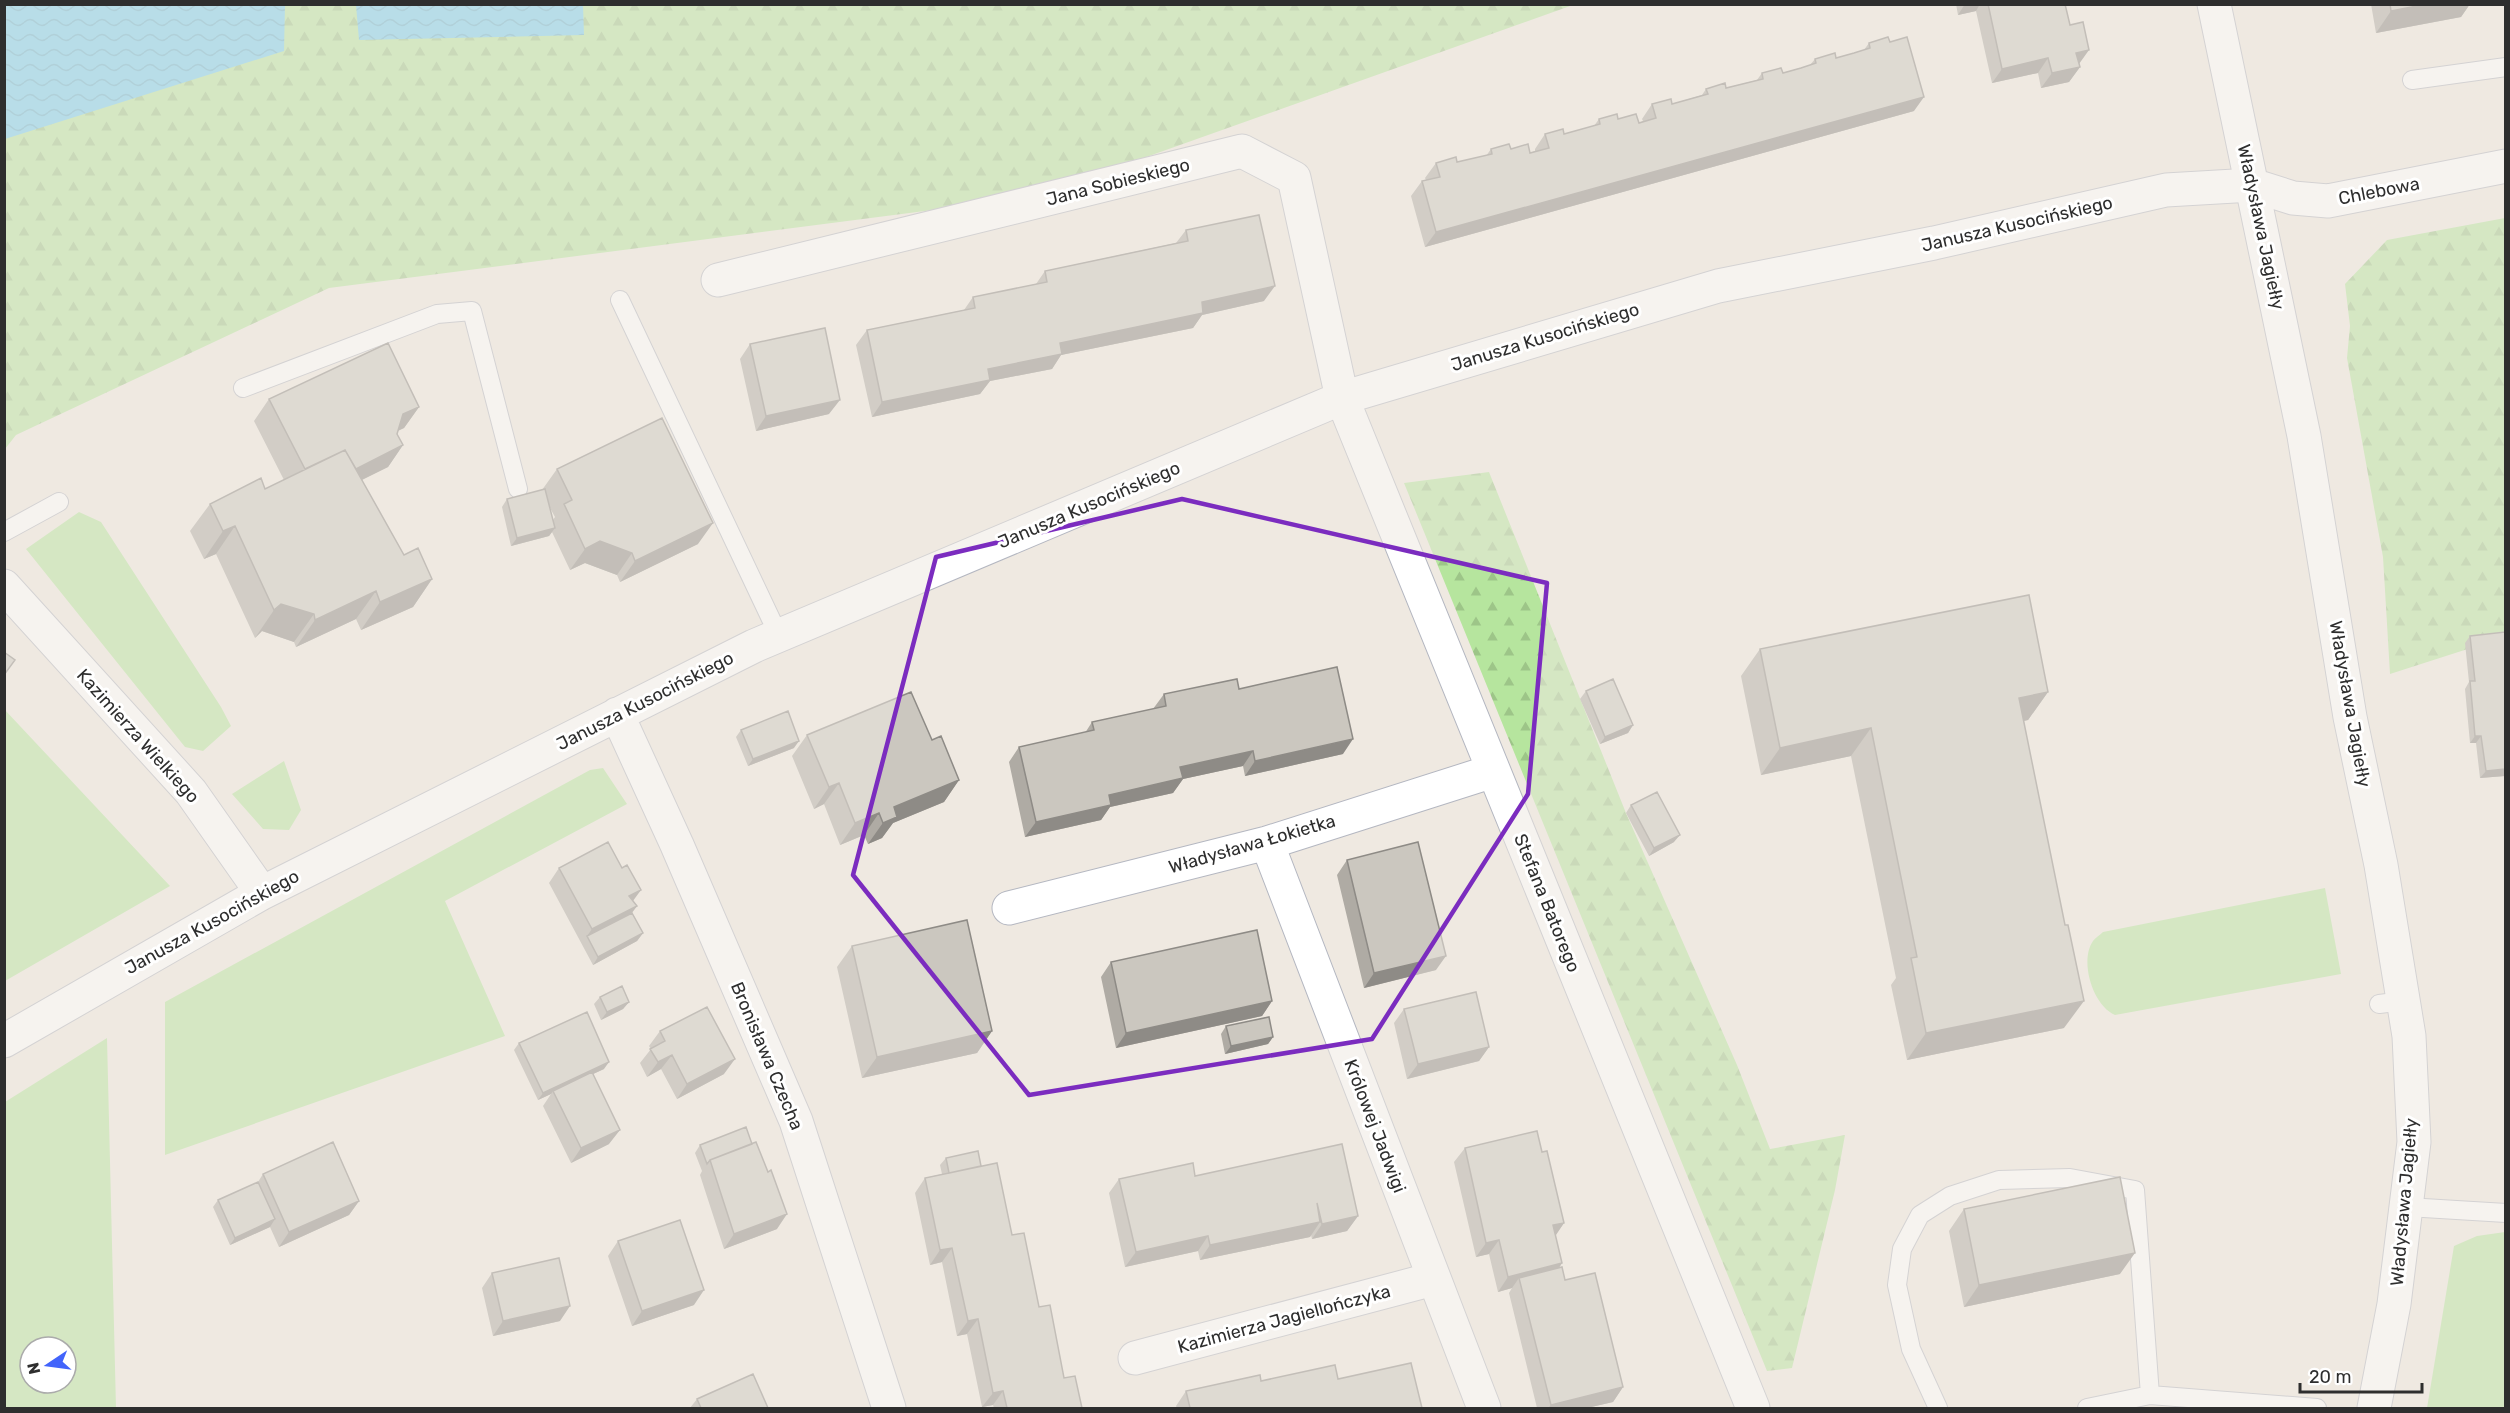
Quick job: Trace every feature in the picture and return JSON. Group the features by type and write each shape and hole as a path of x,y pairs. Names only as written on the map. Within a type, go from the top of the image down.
{"street":[{"name":"Władysława Jagiełły","path":"2214,4 2304,436 2351,774 2392,1003 2412,1068 2414,1142 2407,1207 2394,1304 2374,1408"},
{"name":"Jana Sobieskiego","path":"718,280 1242,152 1294,178 1342,398"},
{"name":"Chlebowa","path":"2252,185 2293,198 2328,201 2505,166"},
{"name":"Janusza Kusocińskiego","path":"4,1041 262,893 617,714 778,636 1342,398 1718,286 1934,243 2166,190 2252,185"},
{"name":"Stefana Batorego","path":"1342,398 1753,1408"},
{"name":"Kazimierza Wielkiego","path":"4,586 191,792 262,893"},
{"name":"Bronisława Czecha","path":"617,714 677,844 796,1121 889,1408"},
{"name":"Władysława Łokietka","path":"1009,908 1267,843 1493,771"},
{"name":"Królowej Jadwigi","path":"1267,843 1484,1408"},
{"name":"Kazimierza Jagiellończyka","path":"1135,1358 1433,1279"}],"lane":[{"path":"2412,80 2505,67"},
{"path":"620,300 778,636"},
{"path":"243,388 437,315 472,311 518,489"},
{"path":"4,532 59,502"},
{"path":"1938,1408 1911,1348 1898,1285 1902,1249 1920,1215 1950,1196 1999,1180 2070,1178 2135,1190 2150,1395"},
{"path":"2407,1207 2505,1213"},
{"path":"2087,1408 2150,1395 2318,1408"}],"highlighted area":[{"path":"1182,499 1547,583 1528,794 1372,1039 1029,1095 853,875 936,557"}],"green space":[{"path":"5,5 1573,5 1034,197 329,288 16,435 5,449"},
{"path":"2505,218 2505,637 2390,674 2383,557 2347,358 2350,326 2345,284 2387,240"},
{"path":"1489,472 1626,813 1737,1065 1770,1149 1845,1135 1835,1190 1792,1368 1767,1371 1404,483"},
{"path":"79,512 101,522 231,726 203,751 185,747 26,549"},
{"path":"4,709 170,886 5,981 4,981"},
{"path":"284,761 301,810 289,830 263,829 232,794"},
{"path":"603,768 627,804 445,901 505,1036 165,1155 165,1002 590,770"},
{"path":"2325,888 2341,974 2115,1015 2100,1002 2090,982 2087,960 2089,950 2093,941 2103,932"},
{"path":"107,1038 116,1408 5,1408 5,1102"},
{"path":"2505,1232 2505,1408 2427,1408 2454,1246 2477,1236"}],"water":[{"path":"5,4 285,5 284,51 5,139"},
{"path":"356,5 583,5 584,35 359,40"}],"building":[{"path":"1988,4 2065,4 2070,25 2083,22 2089,50 2076,53 2080,67 2052,73 2048,58 2002,69"},
{"path":"2390,4 2427,4 2391,11"},
{"path":"1888,37 1890,42 1907,37 1924,97 1436,232 1422,181 1440,177 1436,163 1456,157 1457,162 1492,154 1491,149 1509,144 1511,149 1528,144 1530,153 1549,148 1545,134 1563,129 1564,134 1600,124 1599,119 1617,114 1618,119 1636,114 1639,123 1656,118 1652,104 1671,99 1672,104 1708,94 1706,89 1725,83 1726,88 1763,79 1762,73 1781,68 1783,73 1816,63 1815,59 1835,53 1836,58 1854,53 1870,48 1869,43"},
{"path":"1259,215 1275,286 1202,302 1203,313 1060,343 1062,354 988,369 990,380 882,402 867,330 975,308 973,297 1047,282 1045,271 1188,241 1186,230"},
{"path":"825,328 840,400 766,416 750,344"},
{"path":"388,343 419,407 403,414 397,434 403,445 356,469 345,450 305,469 269,399"},
{"path":"662,418 713,523 635,561 632,553 600,541 585,549 564,504 572,500 557,469"},
{"path":"345,450 404,555 418,548 432,579 380,602 376,591 315,620 314,614 281,604 274,610 235,526 223,531 210,504 261,478 265,489"},
{"path":"545,489 555,528 517,538 507,499"},
{"path":"2029,595 2048,692 2019,698 2065,925 2068,925 2084,1001 1926,1033 1911,958 1917,957 1871,728 1780,748 1760,649"},
{"path":"2505,632 2505,769 2486,771 2481,736 2475,736 2470,681 2475,681 2470,636"},
{"path":"4,652 15,660 4,675"},
{"path":"1337,667 1353,739 1255,761 1253,751 1180,767 1183,778 1109,795 1111,805 1036,822 1019,747 1094,730 1092,722 1166,706 1164,694 1237,679 1239,689"},
{"path":"1613,679 1633,725 1605,737 1586,691"},
{"path":"911,692 932,740 941,736 959,780 894,807 897,817 883,823 879,813 855,823 839,783 829,787 807,735"},
{"path":"788,711 799,741 753,759 741,730"},
{"path":"1657,792 1680,835 1654,848 1631,805"},
{"path":"608,842 622,868 627,865 641,890 629,896 637,906 592,929 559,868"},
{"path":"1418,842 1446,956 1374,973 1347,860"},
{"path":"632,913 643,933 598,957 587,936"},
{"path":"967,920 992,1031 877,1057 852,946"},
{"path":"1257,930 1272,1001 1126,1033 1111,962"},
{"path":"622,986 629,1002 607,1012 600,997"},
{"path":"1476,992 1489,1047 1418,1064 1404,1009"},
{"path":"707,1007 735,1059 687,1084 672,1055 658,1062 650,1049 665,1041 660,1031"},
{"path":"587,1012 609,1062 543,1093 519,1043"},
{"path":"1269,1017 1273,1037 1231,1046 1226,1026"},
{"path":"592,1072 620,1130 581,1148 553,1091"},
{"path":"746,1127 752,1144 710,1160 707,1164 700,1145"},
{"path":"1537,1131 1542,1152 1547,1151 1564,1223 1553,1225 1562,1263 1508,1277 1499,1240 1486,1243 1465,1148"},
{"path":"333,1142 359,1201 289,1232 263,1174"},
{"path":"756,1142 768,1172 771,1170 787,1214 734,1234 710,1160"},
{"path":"1342,1144 1358,1216 1322,1224 1317,1203 1320,1222 1210,1245 1208,1236 1136,1252 1119,1179 1193,1163 1195,1176"},
{"path":"978,1151 981,1166 949,1173 946,1158"},
{"path":"997,1163 1012,1235 1024,1233 1039,1307 1050,1305 1064,1378 1075,1376 1082,1408 1007,1408 1003,1391 993,1393 978,1319 968,1321 952,1248 940,1250 925,1178"},
{"path":"2120,1177 2135,1253 1979,1285 1964,1209"},
{"path":"258,1182 275,1219 235,1238 218,1200"},
{"path":"680,1220 704,1290 642,1311 618,1241"},
{"path":"559,1258 570,1306 503,1321 492,1273"},
{"path":"1562,1267 1565,1280 1595,1273 1623,1387 1551,1405 1519,1278"},
{"path":"1411,1363 1422,1408 1190,1408 1186,1391 1260,1375 1261,1381 1335,1365 1338,1379"},
{"path":"753,1374 768,1408 701,1408 697,1399"}]}
